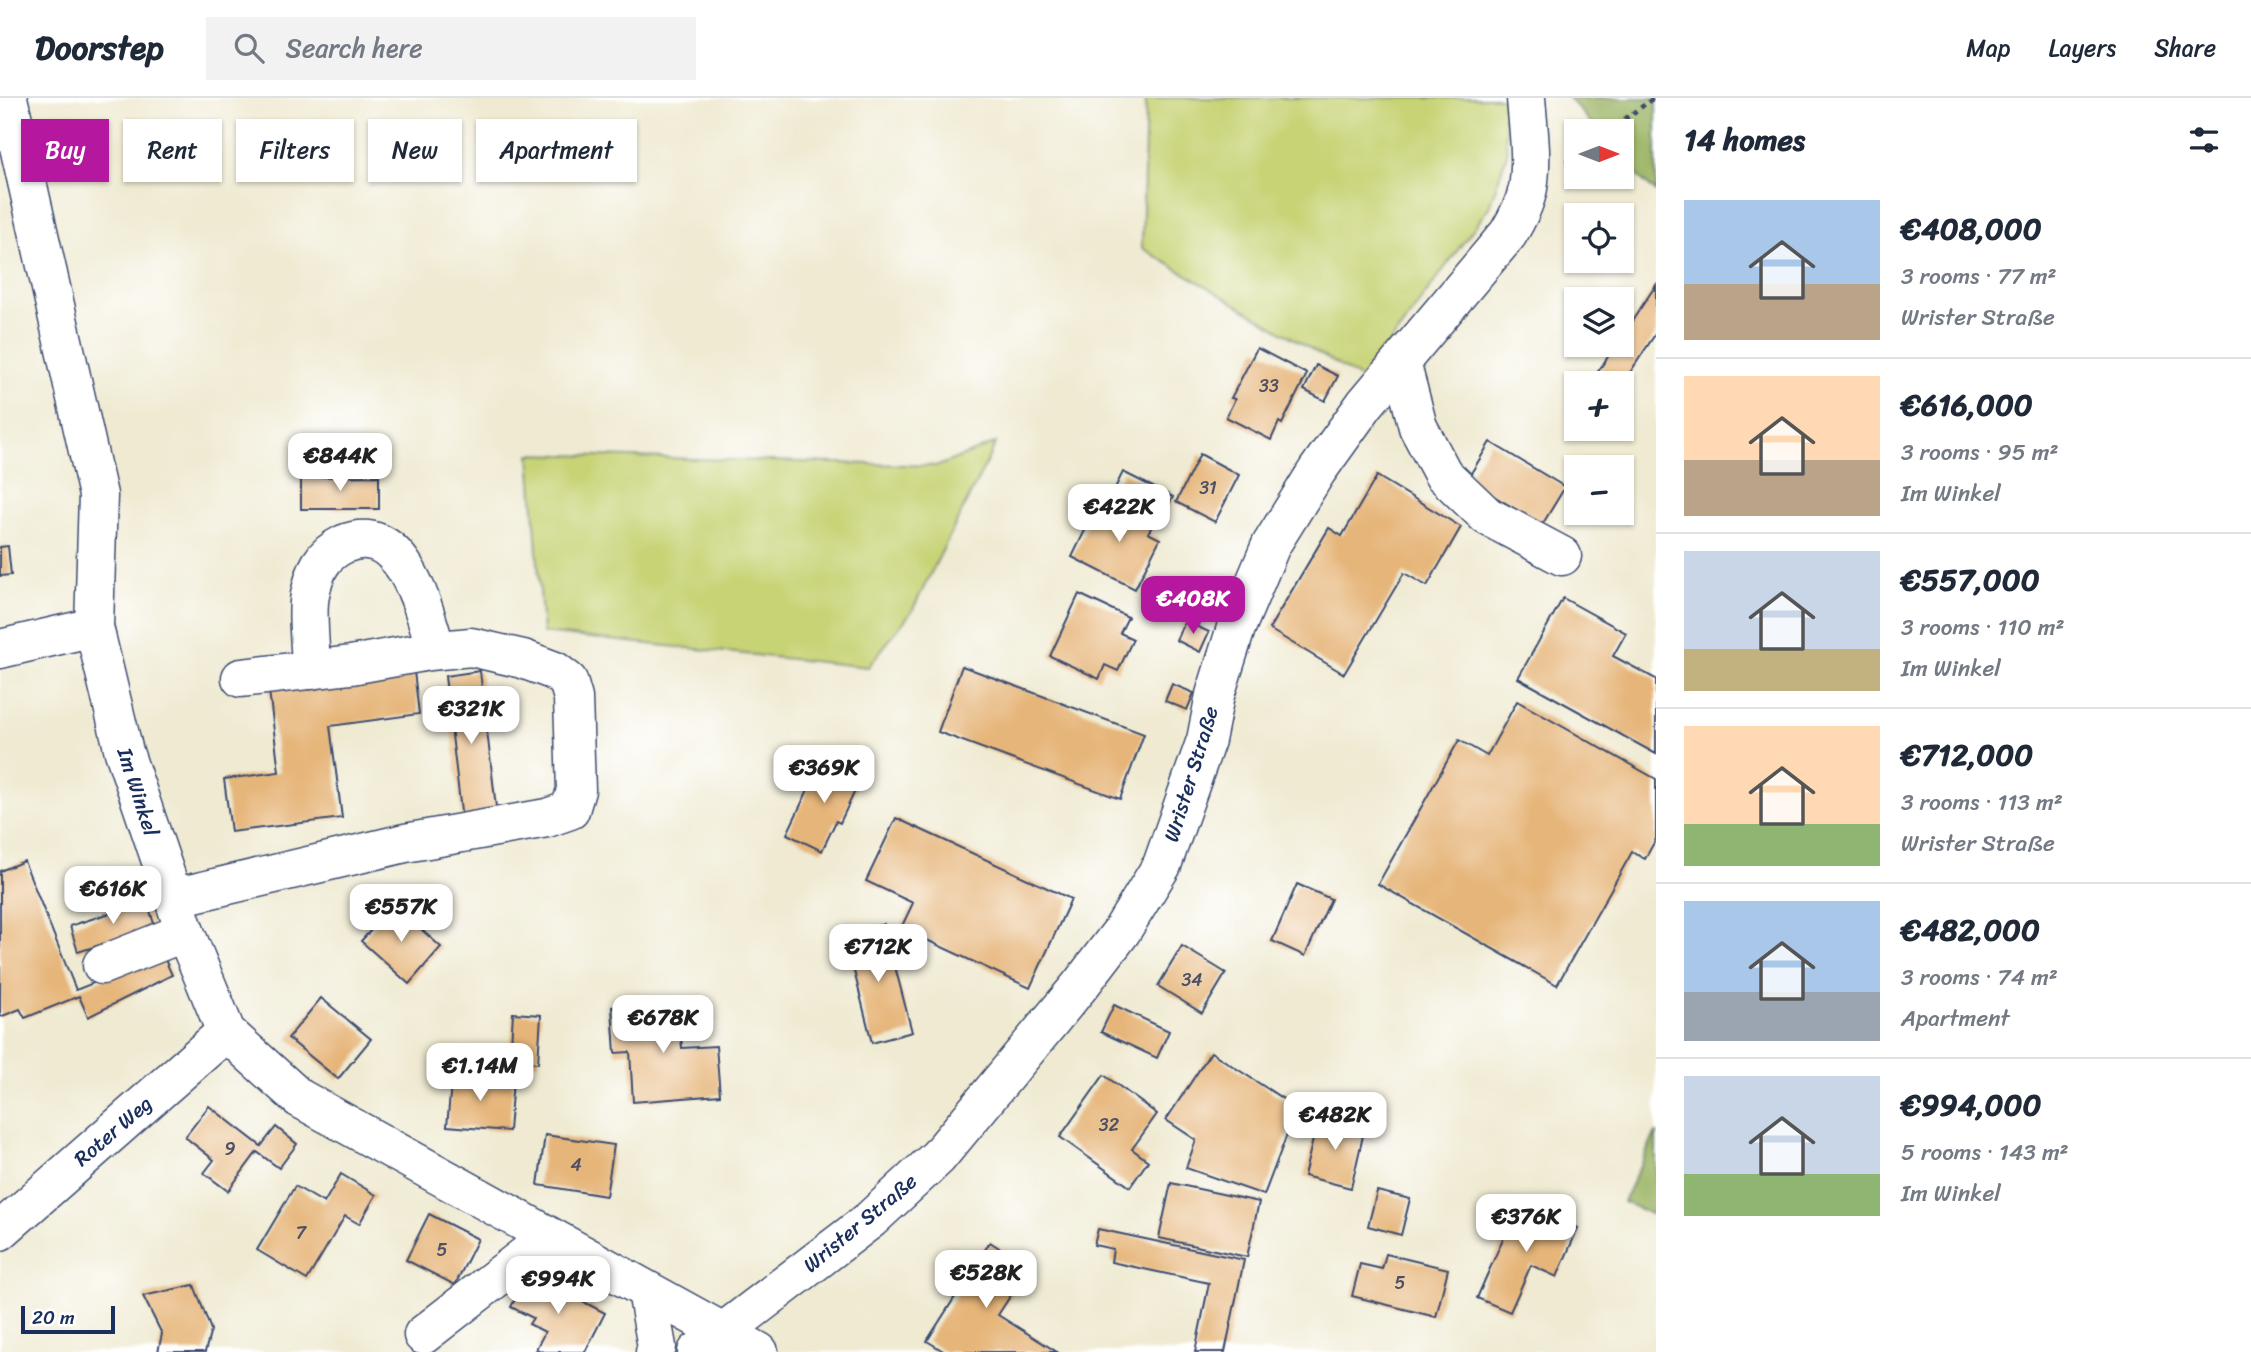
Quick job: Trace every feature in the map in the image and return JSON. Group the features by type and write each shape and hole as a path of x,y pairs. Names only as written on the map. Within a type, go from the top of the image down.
{"street":[{"name":"Im Winkel","path":"8,98 98,495 94,627 124,752 179,915 226,1032 299,1098 646,1291 710,1342 759,1352"},
{"name":"Wrister Straße","path":"710,1342 870,1220 938,1157 1121,932 1162,865 1206,740 1215,695 1236,628 1270,545 1317,471 1366,404 1508,234 1518,218 1528,189 1526,98"},
{"path":"1401,362 1418,427 1443,474 1487,516 1562,556"},
{"path":"311,670 309,598 315,575 325,556 363,538 387,546 402,562 422,603 436,650"},
{"path":"0,649 94,627"},
{"path":"102,965 179,915 405,843 547,818 569,810 576,790 573,698 568,681 555,671 523,659 471,647 242,678"},
{"name":"Roter Weg","path":"0,1231 226,1032"},
{"path":"424,1335 526,1252 549,1237"},
{"path":"646,1291 657,1347 655,1352"}],"path":[{"path":"1625,119 1654,98"}],"green space":[{"path":"1146,98 1503,98 1507,154 1489,207 1363,380 1142,248"},
{"path":"1569,98 1656,98 1656,192 1634,173 1634,119 1587,119"},
{"path":"996,443 912,611 868,667 543,633 530,454 938,466"},
{"path":"1656,1132 1656,1216 1623,1202"}],"building":[{"path":"1656,285 1656,333 1631,371 1598,371 1608,357 1634,357 1634,318"},
{"path":"1257,348 1307,374 1271,440 1226,417 1235,399 1231,398"},
{"path":"1316,365 1338,376 1325,401 1304,390"},
{"path":"1490,442 1564,489 1542,525 1467,480"},
{"path":"1200,454 1239,475 1215,522 1176,502"},
{"path":"1123,472 1173,497 1163,515 1114,490"},
{"path":"379,476 379,509 301,509 301,477"},
{"path":"1377,476 1461,527 1427,586 1404,573 1344,674 1269,629 1329,528 1342,536"},
{"path":"1113,499 1155,521 1148,533 1160,539 1135,589 1072,557 1091,518 1101,523"},
{"path":"8,546 11,575 0,576 0,547"},
{"path":"1079,594 1128,617 1120,633 1133,639 1118,671 1105,665 1099,679 1050,656"},
{"path":"1563,598 1626,633 1613,656 1656,679 1656,754 1518,678"},
{"path":"1185,621 1209,632 1200,652 1176,640"},
{"path":"962,666 1144,734 1120,799 938,732"},
{"path":"414,671 419,714 330,726 342,818 231,832 224,779 279,772 268,682"},
{"path":"480,671 497,816 462,820 445,676"},
{"path":"1172,684 1194,693 1187,710 1165,701"},
{"path":"1517,701 1656,779 1656,839 1645,859 1632,852 1557,985 1378,884 1459,740 1487,756"},
{"path":"822,760 861,778 840,823 836,821 822,851 787,834"},
{"path":"896,818 1071,899 1030,988 901,928 913,903 866,881"},
{"path":"24,861 76,990 163,955 172,975 88,1017 79,996 25,1018 20,1009 0,1017 0,871"},
{"path":"1297,884 1331,899 1305,956 1272,941"},
{"path":"147,901 155,927 78,952 70,926"},
{"path":"394,905 441,947 409,984 361,941"},
{"path":"884,924 912,1032 872,1043 845,935"},
{"path":"1182,946 1226,973 1202,1013 1158,986"},
{"path":"321,998 371,1039 338,1079 288,1038"},
{"path":"678,1002 682,1048 716,1046 720,1095 633,1102 630,1052 615,1053 612,1007"},
{"path":"1114,1005 1169,1031 1157,1058 1101,1032"},
{"path":"513,1013 541,1015 538,1063 510,1061"},
{"path":"1211,1052 1297,1108 1264,1195 1186,1168 1196,1140 1166,1120"},
{"path":"452,1074 513,1080 509,1131 447,1126"},
{"path":"1104,1075 1157,1114 1132,1149 1148,1161 1130,1187 1060,1137"},
{"path":"209,1106 261,1146 276,1127 297,1144 279,1168 257,1152 228,1191 204,1173 214,1160 185,1137"},
{"path":"1319,1115 1365,1127 1351,1188 1304,1176"},
{"path":"545,1135 614,1145 606,1196 538,1185"},
{"path":"341,1174 376,1195 359,1224 345,1216 307,1280 257,1250 295,1186 324,1203"},
{"path":"1171,1183 1259,1202 1247,1257 1159,1238"},
{"path":"1377,1191 1410,1199 1401,1235 1368,1226"},
{"path":"1519,1202 1578,1228 1557,1277 1531,1265 1510,1312 1477,1298"},
{"path":"429,1214 478,1239 455,1285 406,1260"},
{"path":"1098,1229 1244,1260 1225,1352 1195,1352 1209,1283 1111,1262 1113,1249 1094,1245"},
{"path":"990,1242 1029,1267 998,1315 1057,1352 945,1352 927,1341"},
{"path":"1386,1254 1448,1269 1436,1317 1352,1296 1360,1264 1382,1269"},
{"path":"528,1273 605,1313 585,1352 543,1352 536,1349 545,1332 529,1324 533,1318 511,1307"},
{"path":"194,1285 211,1330 205,1352 158,1352 162,1334 143,1296"}]}
